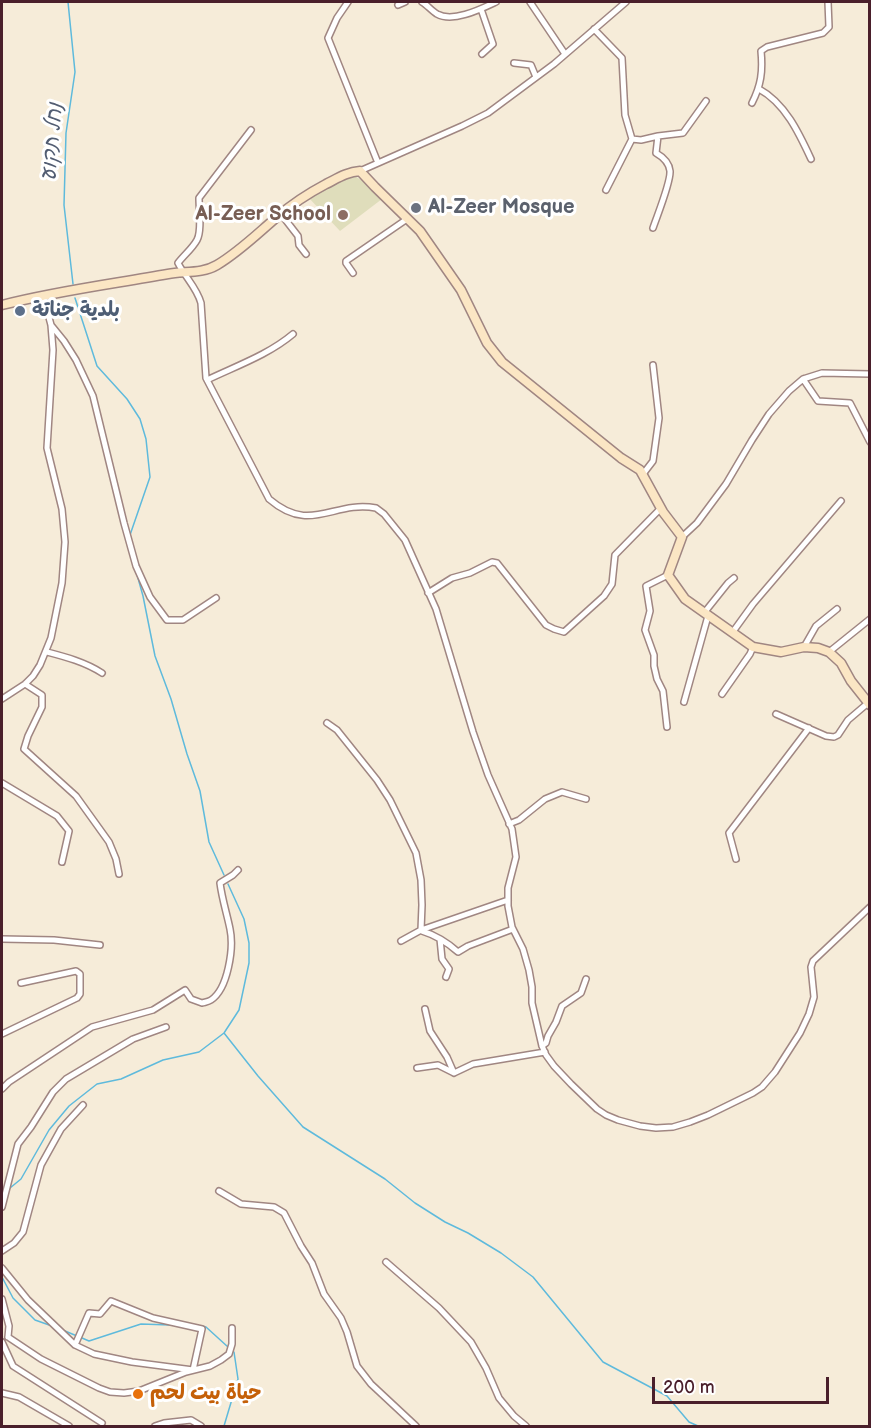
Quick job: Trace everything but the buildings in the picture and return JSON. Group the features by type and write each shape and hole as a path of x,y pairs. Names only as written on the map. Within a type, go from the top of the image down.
{"street":[{"path":"348,2 337,18 328,38 378,163"},
{"path":"398,5 405,2"},
{"path":"422,2 438,15 456,17 496,2"},
{"path":"530,2 565,54"},
{"path":"2,305 43,295 201,271 213,267 232,256 306,195 349,172 360,171 488,113 537,77 626,2"},
{"path":"752,104 759,88 763,68 761,51 767,47 823,33 829,27 828,2"},
{"path":"481,9 493,44 482,54"},
{"path":"594,29 622,58 625,116 632,139 606,190"},
{"path":"514,63 531,65 537,77"},
{"path":"759,88 768,94 795,125 812,159"},
{"path":"632,139 641,140 682,133 706,101"},
{"path":"251,130 199,198 198,239 178,263 194,286 201,303 203,358 207,380 269,499 277,506 292,514 308,516 359,507 376,508 384,514 405,540 413,555 444,634 488,775 514,838 516,857 509,880 508,900 513,929 523,949 529,970 532,1003 544,1049 554,1066 597,1109 618,1120 656,1128 673,1127 708,1115 762,1087 775,1072 800,1033 813,1005 811,967 813,961 870,907"},
{"path":"653,228 670,172 666,159 656,153 657,136"},
{"path":"360,171 420,231 461,290 487,343 502,362 621,458 640,470 661,508 682,537"},
{"path":"281,214 298,237 299,245 306,254"},
{"path":"353,273 346,261 408,219"},
{"path":"2,699 33,676 46,652 63,583 65,542 63,509 47,448 53,350 51,325 43,295"},
{"path":"51,325 64,340 76,360 93,396 136,566 150,597 167,620 183,620 216,598"},
{"path":"207,380 266,353 282,344 293,334"},
{"path":"643,474 653,461 658,418 653,365"},
{"path":"667,727 663,691 657,679 654,655 645,630 650,611 646,586 668,575 682,537 697,523 726,484 769,414 789,391 802,379 822,373 870,374"},
{"path":"802,379 818,401 850,403 870,442"},
{"path":"732,633 753,604 841,501"},
{"path":"428,593 452,578 470,573 492,562 496,563 546,625 564,632 604,596 612,584 615,555 661,508"},
{"path":"668,575 685,599 753,647 781,652 804,647 829,652 841,663 851,681 868,700 834,737 826,736 776,714"},
{"path":"684,702 706,615 734,578"},
{"path":"804,647 816,626 837,609"},
{"path":"829,652 870,619"},
{"path":"722,694 753,647"},
{"path":"46,652 71,658 102,673"},
{"path":"25,684 42,695 42,707 24,749 83,804 109,842 119,874"},
{"path":"327,723 337,730 377,780 390,800 416,853 421,880 421,930"},
{"path":"736,859 729,833 808,728"},
{"path":"2,783 57,816 69,831 62,862"},
{"path":"509,824 519,820 545,799 562,792 586,799"},
{"path":"2,1089 92,1027 153,1010 185,990 191,999 202,1004 212,1000 224,983 230,958 231,933 220,883 238,870"},
{"path":"401,941 421,930 508,900"},
{"path":"421,930 449,944 458,952 513,929"},
{"path":"2,939 54,940 100,945"},
{"path":"440,939 442,959 449,969 446,976"},
{"path":"2,1034 77,998 80,994 80,974 76,971 21,983"},
{"path":"544,1049 562,1006 581,993 586,979"},
{"path":"425,1009 430,1031 447,1057 454,1073"},
{"path":"2,1207 18,1144 52,1092 66,1079 133,1039 166,1027"},
{"path":"454,1073 473,1064 544,1049"},
{"path":"417,1068 438,1065 454,1073"},
{"path":"2,1251 14,1243 23,1232 41,1165 61,1129 83,1105"},
{"path":"219,1191 241,1204 274,1207 284,1213 312,1263 324,1294 341,1318 357,1366 371,1384 415,1426"},
{"path":"386,1262 439,1308 471,1342 499,1398 526,1426"},
{"path":"2,1268 28,1300 75,1345 94,1354 132,1362 193,1370"},
{"path":"2,1299 9,1326 8,1337"},
{"path":"75,1345 89,1313 100,1314 111,1301 153,1318 202,1329 193,1370"},
{"path":"8,1337 41,1359 99,1388 124,1394 210,1366 229,1354 232,1344 232,1328"},
{"path":"8,1337 2,1341 14,1366 102,1423"},
{"path":"2,1393 19,1397 69,1426"},
{"path":"154,1426 191,1420 201,1426"}],"shaded area":[{"name":"Al-Zeer School","path":"348,175 365,182 382,199 340,231 308,197"}],"waterway":[{"name":"נחל תקוע","path":"68,2 75,72 66,133 64,205 73,284"},
{"path":"75,298 97,366 127,399 140,419 146,439 150,477 130,535"},
{"path":"136,571 155,656 200,791 209,842 224,875"},
{"path":"10,1188 21,1179 49,1130 69,1106 97,1084 121,1079 163,1060 199,1052 224,1033 239,1010 249,963 249,943 244,919 228,884"},
{"path":"224,1033 303,1127 385,1179 415,1203 501,1253 533,1277 603,1362 667,1396 689,1422 698,1426"},
{"path":"2,1277 13,1298 35,1320 52,1326"},
{"path":"82,1338 89,1341 141,1324 170,1325"},
{"path":"201,1326 206,1327 228,1347"},
{"path":"65,1331 77,1336"},
{"path":"224,1426 238,1379 234,1352 231,1350"}],"place":[{"name":"Al-Zeer Mosque","path":"416,208"},
{"name":"Al-Zeer School","path":"343,215"},
{"name":"بلدية جناتة","path":"20,311"},
{"name":"حياة بيت لحم","path":"138,1394"}]}
